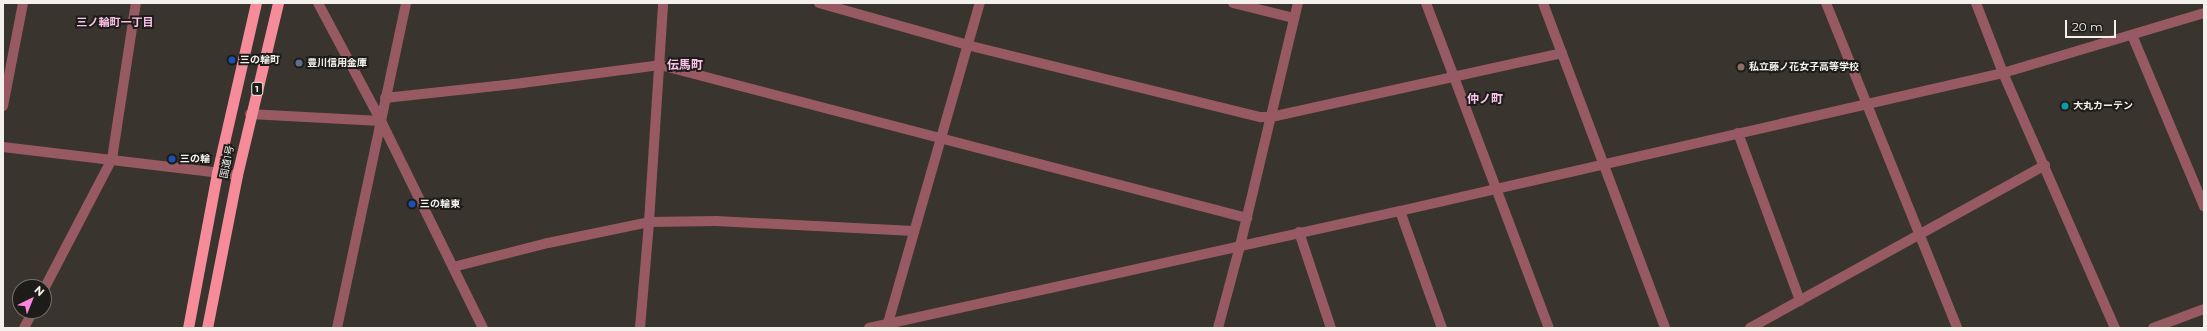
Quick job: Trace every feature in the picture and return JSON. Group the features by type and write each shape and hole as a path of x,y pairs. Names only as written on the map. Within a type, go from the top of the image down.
{"highway":[{"name":"国道1号","path":"188,328 217,173 256,3"},
{"name":"国道1号","path":"207,328 250,114 278,3"}],"street":[{"path":"3,106 23,3"},
{"path":"49,279 112,159 136,3"},
{"path":"318,3 381,121 483,328"},
{"path":"337,328 406,3"},
{"path":"640,328 649,222 663,3"},
{"path":"819,3 967,45 1261,117 1271,118 1562,53"},
{"path":"887,326 980,3"},
{"path":"1233,3 1294,18"},
{"path":"1218,328 1240,246 1298,3"},
{"path":"1426,3 1453,78 1549,328"},
{"path":"1543,3 1602,164 1665,328"},
{"path":"1826,3 1956,328"},
{"path":"1976,3 2003,73 2045,165 2115,328"},
{"path":"869,328 887,326 1299,232 1400,211 1866,103 2003,73 2204,14"},
{"path":"2132,35 2204,206"},
{"path":"385,98 522,83 660,65 1246,218"},
{"path":"250,114 381,121"},
{"path":"1738,133 1800,301"},
{"path":"3,147 237,175"},
{"path":"1750,328 2045,165"},
{"path":"1400,211 1442,328"},
{"path":"453,267 548,243 649,222 716,221 914,231"},
{"path":"1299,232 1331,328"},
{"path":"2153,328 2204,309"},
{"path":"24,328 29,319"}],"place":[{"name":"三の輪町","path":"232,60"},
{"name":"豊川信用金庫","path":"299,63"},
{"name":"私立藤ノ花女子高等学校","path":"1741,67"},
{"name":"大丸カーテン","path":"2065,106"},
{"name":"三の輪","path":"172,159"},
{"name":"三の輪東","path":"412,204"}],"district":[{"name":"三ノ輪町一丁目","path":"115,22"},
{"name":"伝馬町","path":"685,65"},
{"name":"仲ノ町","path":"1485,99"}]}
